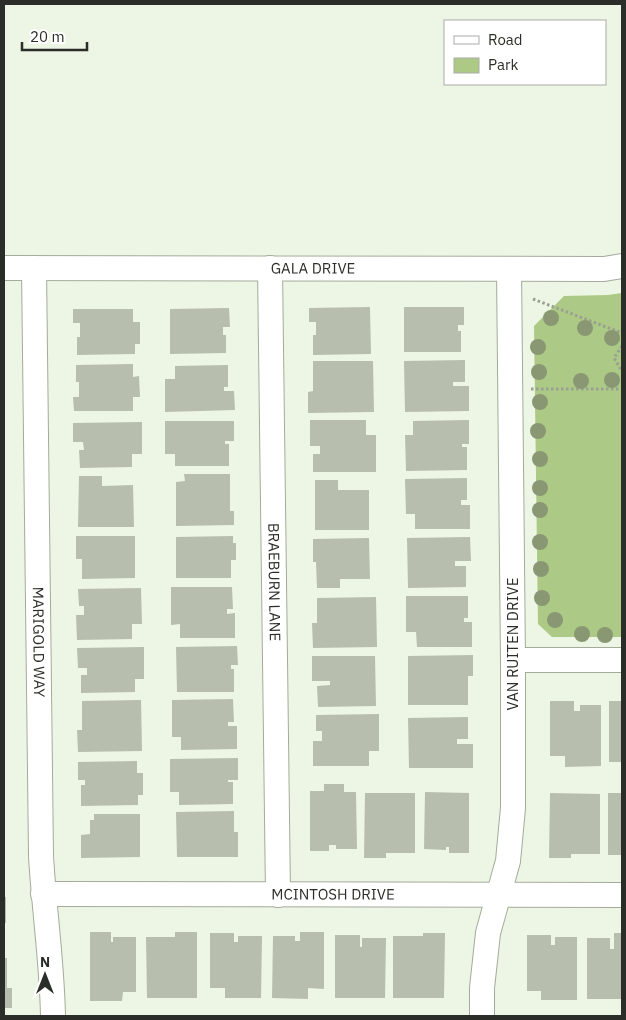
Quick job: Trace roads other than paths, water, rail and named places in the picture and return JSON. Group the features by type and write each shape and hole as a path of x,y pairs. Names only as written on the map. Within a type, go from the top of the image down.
{"street":[{"name":"GALA DRIVE","path":"4,268 604,269 622,266"},
{"name":"MARIGOLD WAY","path":"34,268 41,856 52,980 53,1016"},
{"name":"BRAEBURN LANE","path":"270,268 278,895"},
{"name":"VAN RUITEN DRIVE","path":"482,1016 482,988 488,933 508,861 513,808 509,269"},
{"path":"513,660 622,660"},
{"name":"MCINTOSH DRIVE","path":"43,894 622,895"}]}
